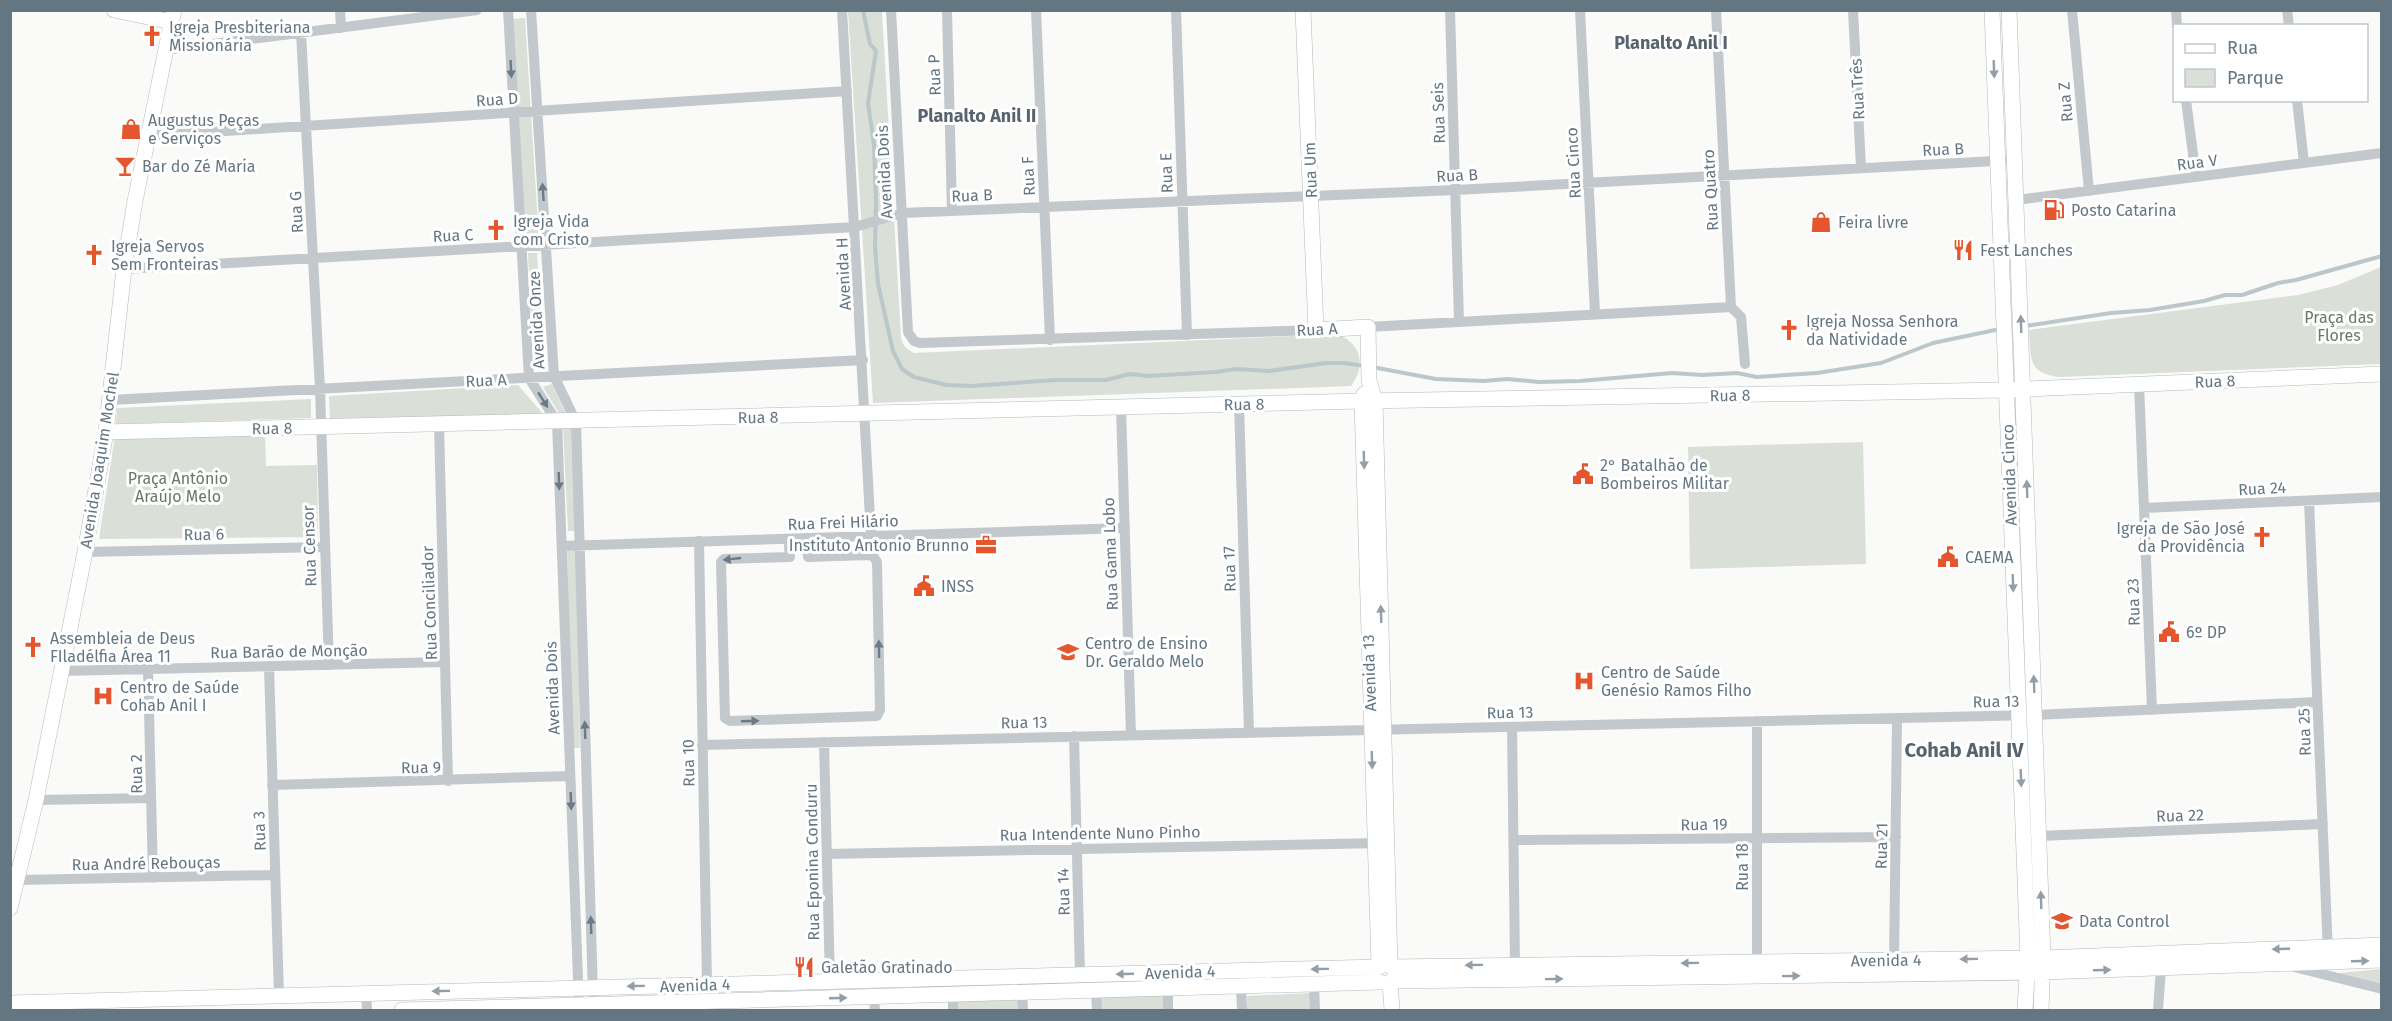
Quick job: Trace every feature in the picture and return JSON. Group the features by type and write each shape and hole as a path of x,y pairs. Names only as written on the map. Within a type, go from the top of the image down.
{"main road":[{"path":"114,10 173,16"},
{"name":"Rua Um","path":"1303,10 1316,330"},
{"name":"Avenida Cinco","path":"1992,10 2018,716 2035,965 2041,1011"},
{"name":"Avenida Cinco","path":"2009,10 2039,836 2035,965 2025,1011"},
{"name":"Avenida Joaquim Mochel","path":"10,908 18,880 16,862 36,800 85,552 106,432 124,269 173,16"},
{"name":"Rua A","path":"1316,330 1368,327"},
{"name":"Avenida 13","path":"1368,327 1380,843 1386,973 1392,1011"},
{"name":"Rua 8","path":"106,432 1369,401 2006,390 2382,374"},
{"path":"2012,555 2029,554"},
{"name":"Avenida 4","path":"2035,965 2161,968 2282,963 2382,945"},
{"name":"Avenida 4","path":"402,1011 586,1006 732,1006 765,1000 806,1005 874,1004 910,996 1022,992 1080,975 1205,979 1386,973 2035,965 2328,954 2382,960"},
{"name":"Avenida 4","path":"10,1003 146,1005 286,1001 366,993 909,979 1053,983 1096,990 1168,988 1205,979 1241,986 1314,984 1386,973 1515,965 1713,970"},
{"path":"909,979 910,996"},
{"path":"765,983 765,1000"}],"street":[{"path":"340,10 341,28"},
{"path":"166,51 477,10"},
{"name":"Avenida Onze","path":"508,10 529,378"},
{"name":"Avenida Onze","path":"531,10 554,376"},
{"name":"Avenida H","path":"842,10 871,536"},
{"name":"Avenida Dois","path":"891,10 908,332"},
{"name":"Rua P","path":"947,10 952,211"},
{"name":"Rua F","path":"1036,10 1050,340"},
{"name":"Rua E","path":"1176,10 1187,334"},
{"name":"Rua Seis","path":"1450,10 1459,322"},
{"name":"Rua Cinco","path":"1580,10 1595,314"},
{"name":"Rua Quatro","path":"1716,10 1731,307 1741,317 1745,364"},
{"name":"Rua Três","path":"1853,10 1861,168"},
{"name":"Rua Z","path":"2072,10 2089,191"},
{"name":"Rua G","path":"301,33 320,389"},
{"name":"Rua D","path":"149,136 847,91"},
{"path":"2186,102 2196,177"},
{"path":"2297,102 2304,163"},
{"name":"Rua V","path":"2016,200 2382,153"},
{"name":"Rua B","path":"872,222 902,213 1455,190 2014,160"},
{"name":"Rua C","path":"124,269 855,227 872,222"},
{"name":"Rua A","path":"1368,327 1731,307"},
{"name":"Rua A","path":"908,332 914,341 920,343 1316,330"},
{"name":"Rua A","path":"110,400 863,360"},
{"name":"Avenida Dois","path":"554,376 576,422 586,1006"},
{"path":"529,378 557,422"},
{"name":"Rua 23","path":"2139,384 2152,710"},
{"name":"Rua Censor","path":"320,389 328,664"},
{"name":"Rua 17","path":"1239,404 1249,732"},
{"name":"Rua Gama Lobo","path":"1121,408 1131,735"},
{"name":"Avenida Dois","path":"557,422 570,776 586,988"},
{"name":"Rua Conciliador","path":"439,425 448,781"},
{"name":"Rua 24","path":"2144,508 2382,497"},
{"name":"Rua 25","path":"2308,501 2328,954"},
{"name":"Rua Frei Hilário","path":"561,546 1125,528"},
{"name":"Rua 10","path":"699,542 707,985"},
{"path":"789,546 790,557 724,559 721,562 725,718 730,721 877,716 880,710 877,562 873,556 869,555 808,557 807,544"},
{"name":"Rua 6","path":"85,552 324,547"},
{"name":"Rua Barão de Monção","path":"61,671 445,662"},
{"name":"Rua 3","path":"269,666 275,875 286,1001"},
{"name":"Rua 2","path":"148,669 153,878"},
{"name":"Rua 13","path":"702,745 2018,716 2317,702"},
{"name":"Rua 21","path":"1894,967 1898,718"},
{"name":"Rua 18","path":"1757,721 1757,969"},
{"path":"1512,727 1515,965"},
{"name":"Rua 14","path":"1074,736 1080,975"},
{"name":"Rua Eponina Conduru","path":"824,742 830,981"},
{"name":"Rua 9","path":"272,785 570,776"},
{"path":"36,800 151,798"},
{"name":"Rua 22","path":"2039,836 2323,824"},
{"name":"Rua 19","path":"1513,840 1896,837"},
{"name":"Rua Intendente Nuno Pinho","path":"827,854 1380,843"},
{"name":"Rua André Rebouças","path":"18,880 275,875"},
{"path":"2282,963 2382,989"},
{"path":"2158,1011 2161,968"},
{"path":"1314,984 1315,1011"},
{"path":"1241,986 1242,1011"},
{"path":"1168,988 1168,1011"},
{"path":"1096,990 1096,1011"},
{"path":"1022,992 1023,1011"},
{"path":"366,993 367,1011"},
{"path":"953,994 953,1011"}],"green space":[{"path":"848,11 882,11 901,338 909,350 914,353 1337,334 1352,343 1359,356 1359,370 1351,386 873,403"},
{"path":"525,18 539,240 525,241 512,19"},
{"path":"528,253 537,253 543,368 533,369"},
{"name":"Praça das Flores","path":"2381,267 2381,364 2060,377 2049,375 2036,368 2031,356 2029,330 2298,295 2338,285"},
{"path":"552,384 566,414 560,415 543,387"},
{"path":"518,385 545,416 330,419 329,396"},
{"path":"311,399 311,418 116,424 117,408"},
{"path":"574,426 577,531 568,531 563,427"},
{"name":"Praça Antônio Araújo Melo","path":"265,433 266,466 317,465 318,537 99,539 115,436"},
{"path":"1863,442 1866,564 1690,569 1688,447"},
{"path":"577,545 580,748 572,748 567,546"},
{"path":"2381,969 2381,988 2318,975"},
{"path":"1163,992 1164,1010 1101,1010 1100,994"},
{"path":"1310,993 1311,1010 1247,1010 1247,996"},
{"path":"1019,998 1019,1010 956,1010 956,999"}],"waterway":[{"path":"863,10 870,44 876,51 868,103 874,145 875,247 878,284 893,351 902,369 914,377 946,385 971,386 1056,380 1106,380 1130,374 1148,376 1236,369 1269,371 1326,363 1365,366"},
{"path":"2025,326 2111,313 2150,310 2225,295 2242,295 2278,283 2382,256"},
{"path":"1372,367 1436,379 1484,381 1507,379 1539,382 1580,381 1672,373 1702,375 1737,373 1757,377 1817,373 1881,363 1933,343 2000,329"}],"place":[{"name":"Igreja Presbiteriana Missionária","path":"152,36"},
{"name":"Augustus Peças e Serviços","path":"131,129"},
{"name":"Bar do Zé Maria","path":"125,166"},
{"name":"Posto Catarina","path":"2054,210"},
{"name":"Feira livre","path":"1821,222"},
{"name":"Igreja Vida com Cristo","path":"496,230"},
{"name":"Fest Lanches","path":"1963,250"},
{"name":"Igreja Servos Sem Fronteiras","path":"94,255"},
{"name":"Igreja Nossa Senhora da Natividade","path":"1789,330"},
{"name":"2° Batalhão de Bombeiros Militar","path":"1583,474"},
{"name":"Igreja de São José da Providência","path":"2262,537"},
{"name":"Instituto Antonio Brunno","path":"986,545"},
{"name":"CAEMA","path":"1948,557"},
{"name":"INSS","path":"924,586"},
{"name":"6º DP","path":"2169,632"},
{"name":"Assembleia de Deus FIladélfia Área 11","path":"33,647"},
{"name":"Centro de Ensino Dr. Geraldo Melo","path":"1068,652"},
{"name":"Centro de Saúde Genésio Ramos Filho","path":"1584,681"},
{"name":"Centro de Saúde Cohab Anil I","path":"103,696"},
{"name":"Data Control","path":"2062,921"},
{"name":"Galetão Gratinado","path":"804,967"}],"district":[{"name":"Planalto Anil I","path":"1671,43"},
{"name":"Planalto Anil II","path":"977,116"},
{"name":"Cohab Anil IV","path":"1964,750"}]}
